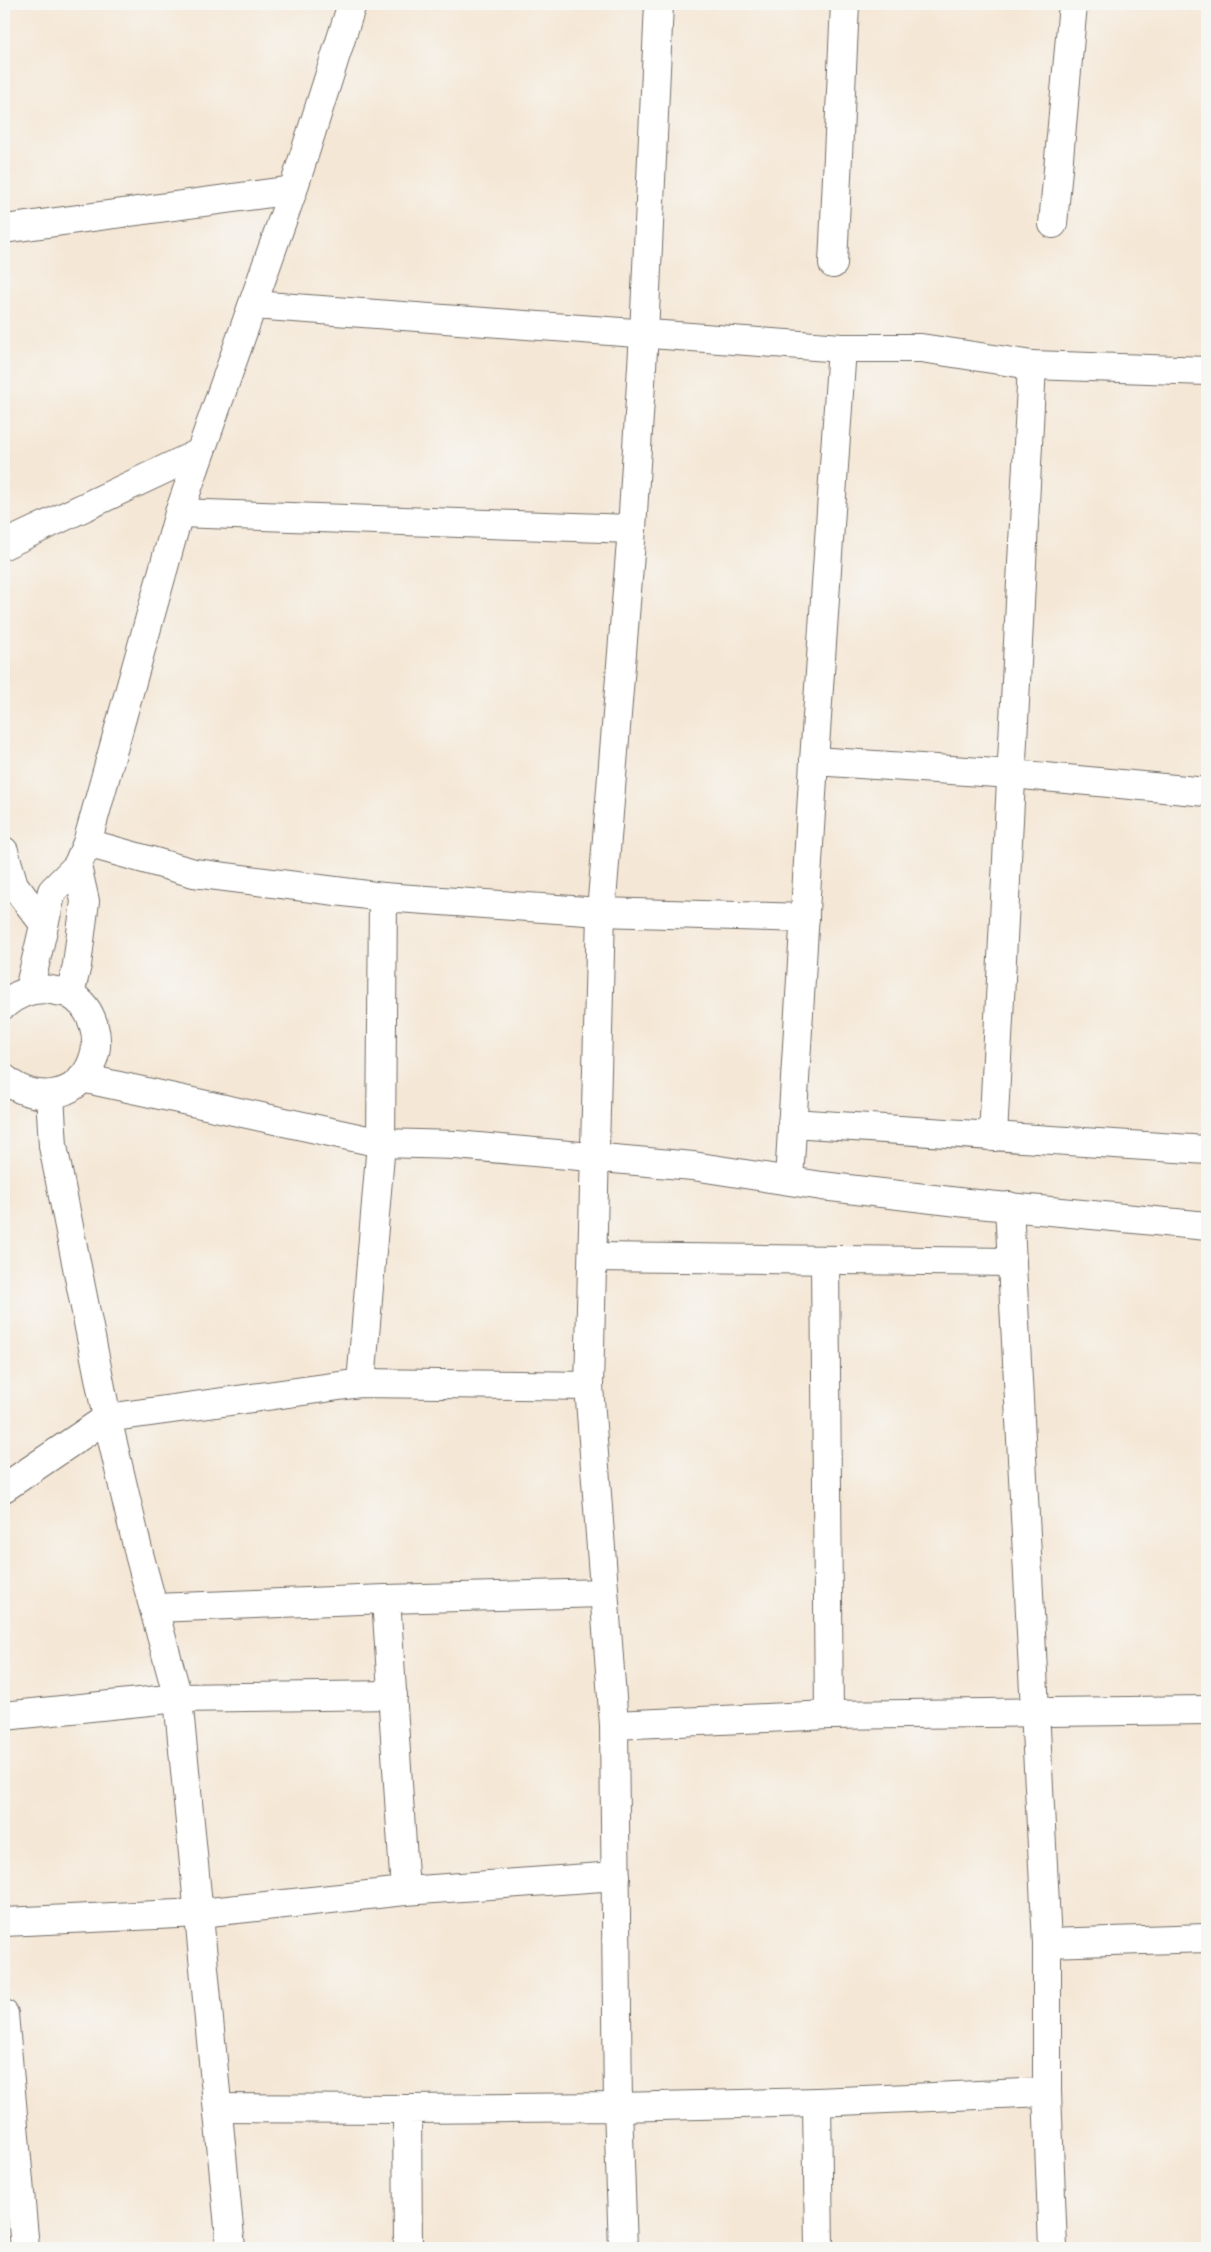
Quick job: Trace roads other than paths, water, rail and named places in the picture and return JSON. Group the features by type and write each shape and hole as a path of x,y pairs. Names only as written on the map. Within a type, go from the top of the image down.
{"street":[{"path":"70,994 77,965 85,901 82,854 179,513 294,190 352,4"},
{"path":"623,2248 618,2107 614,1725 589,1386 601,912 632,529 644,334 659,4"},
{"path":"833,264 845,4"},
{"path":"1053,224 1073,4"},
{"path":"4,229 294,190"},
{"path":"253,305 842,348 922,348 1032,365 1207,371"},
{"path":"788,1180 842,348"},
{"path":"993,1137 1032,365"},
{"path":"4,545 199,453"},
{"path":"179,513 632,529"},
{"path":"814,760 1012,774 1207,792"},
{"path":"4,851 14,885 44,924"},
{"path":"82,854 194,873 383,897 601,912 806,918"},
{"path":"29,990 52,892 82,854"},
{"path":"361,1383 381,1143 383,897"},
{"path":"4,1005 14,997 29,990 46,988 70,994 89,1014 95,1029 96,1046 92,1063 82,1078 68,1089 50,1095 32,1094 14,1088 4,1078"},
{"path":"82,1078 381,1143 456,1145 595,1156 694,1166 918,1197 1207,1226"},
{"path":"50,1095 53,1146 108,1418 178,1698 231,2248"},
{"path":"792,1123 1207,1150"},
{"path":"1009,1206 1047,1943 1047,2092 1054,2248"},
{"path":"593,1257 1012,1262"},
{"path":"825,1260 829,1715"},
{"path":"4,1488 108,1418 361,1383 589,1386"},
{"path":"154,1608 604,1593"},
{"path":"386,1599 405,1891"},
{"path":"4,1716 178,1698 393,1694"},
{"path":"614,1725 829,1715 1207,1710"},
{"path":"4,1922 200,1912 405,1891 616,1876"},
{"path":"1047,1943 1207,1938"},
{"path":"4,2014 25,2248"},
{"path":"219,2108 618,2107 816,2102 1047,2092"},
{"path":"816,2102 819,2248"},
{"path":"407,2109 408,2248"}]}
